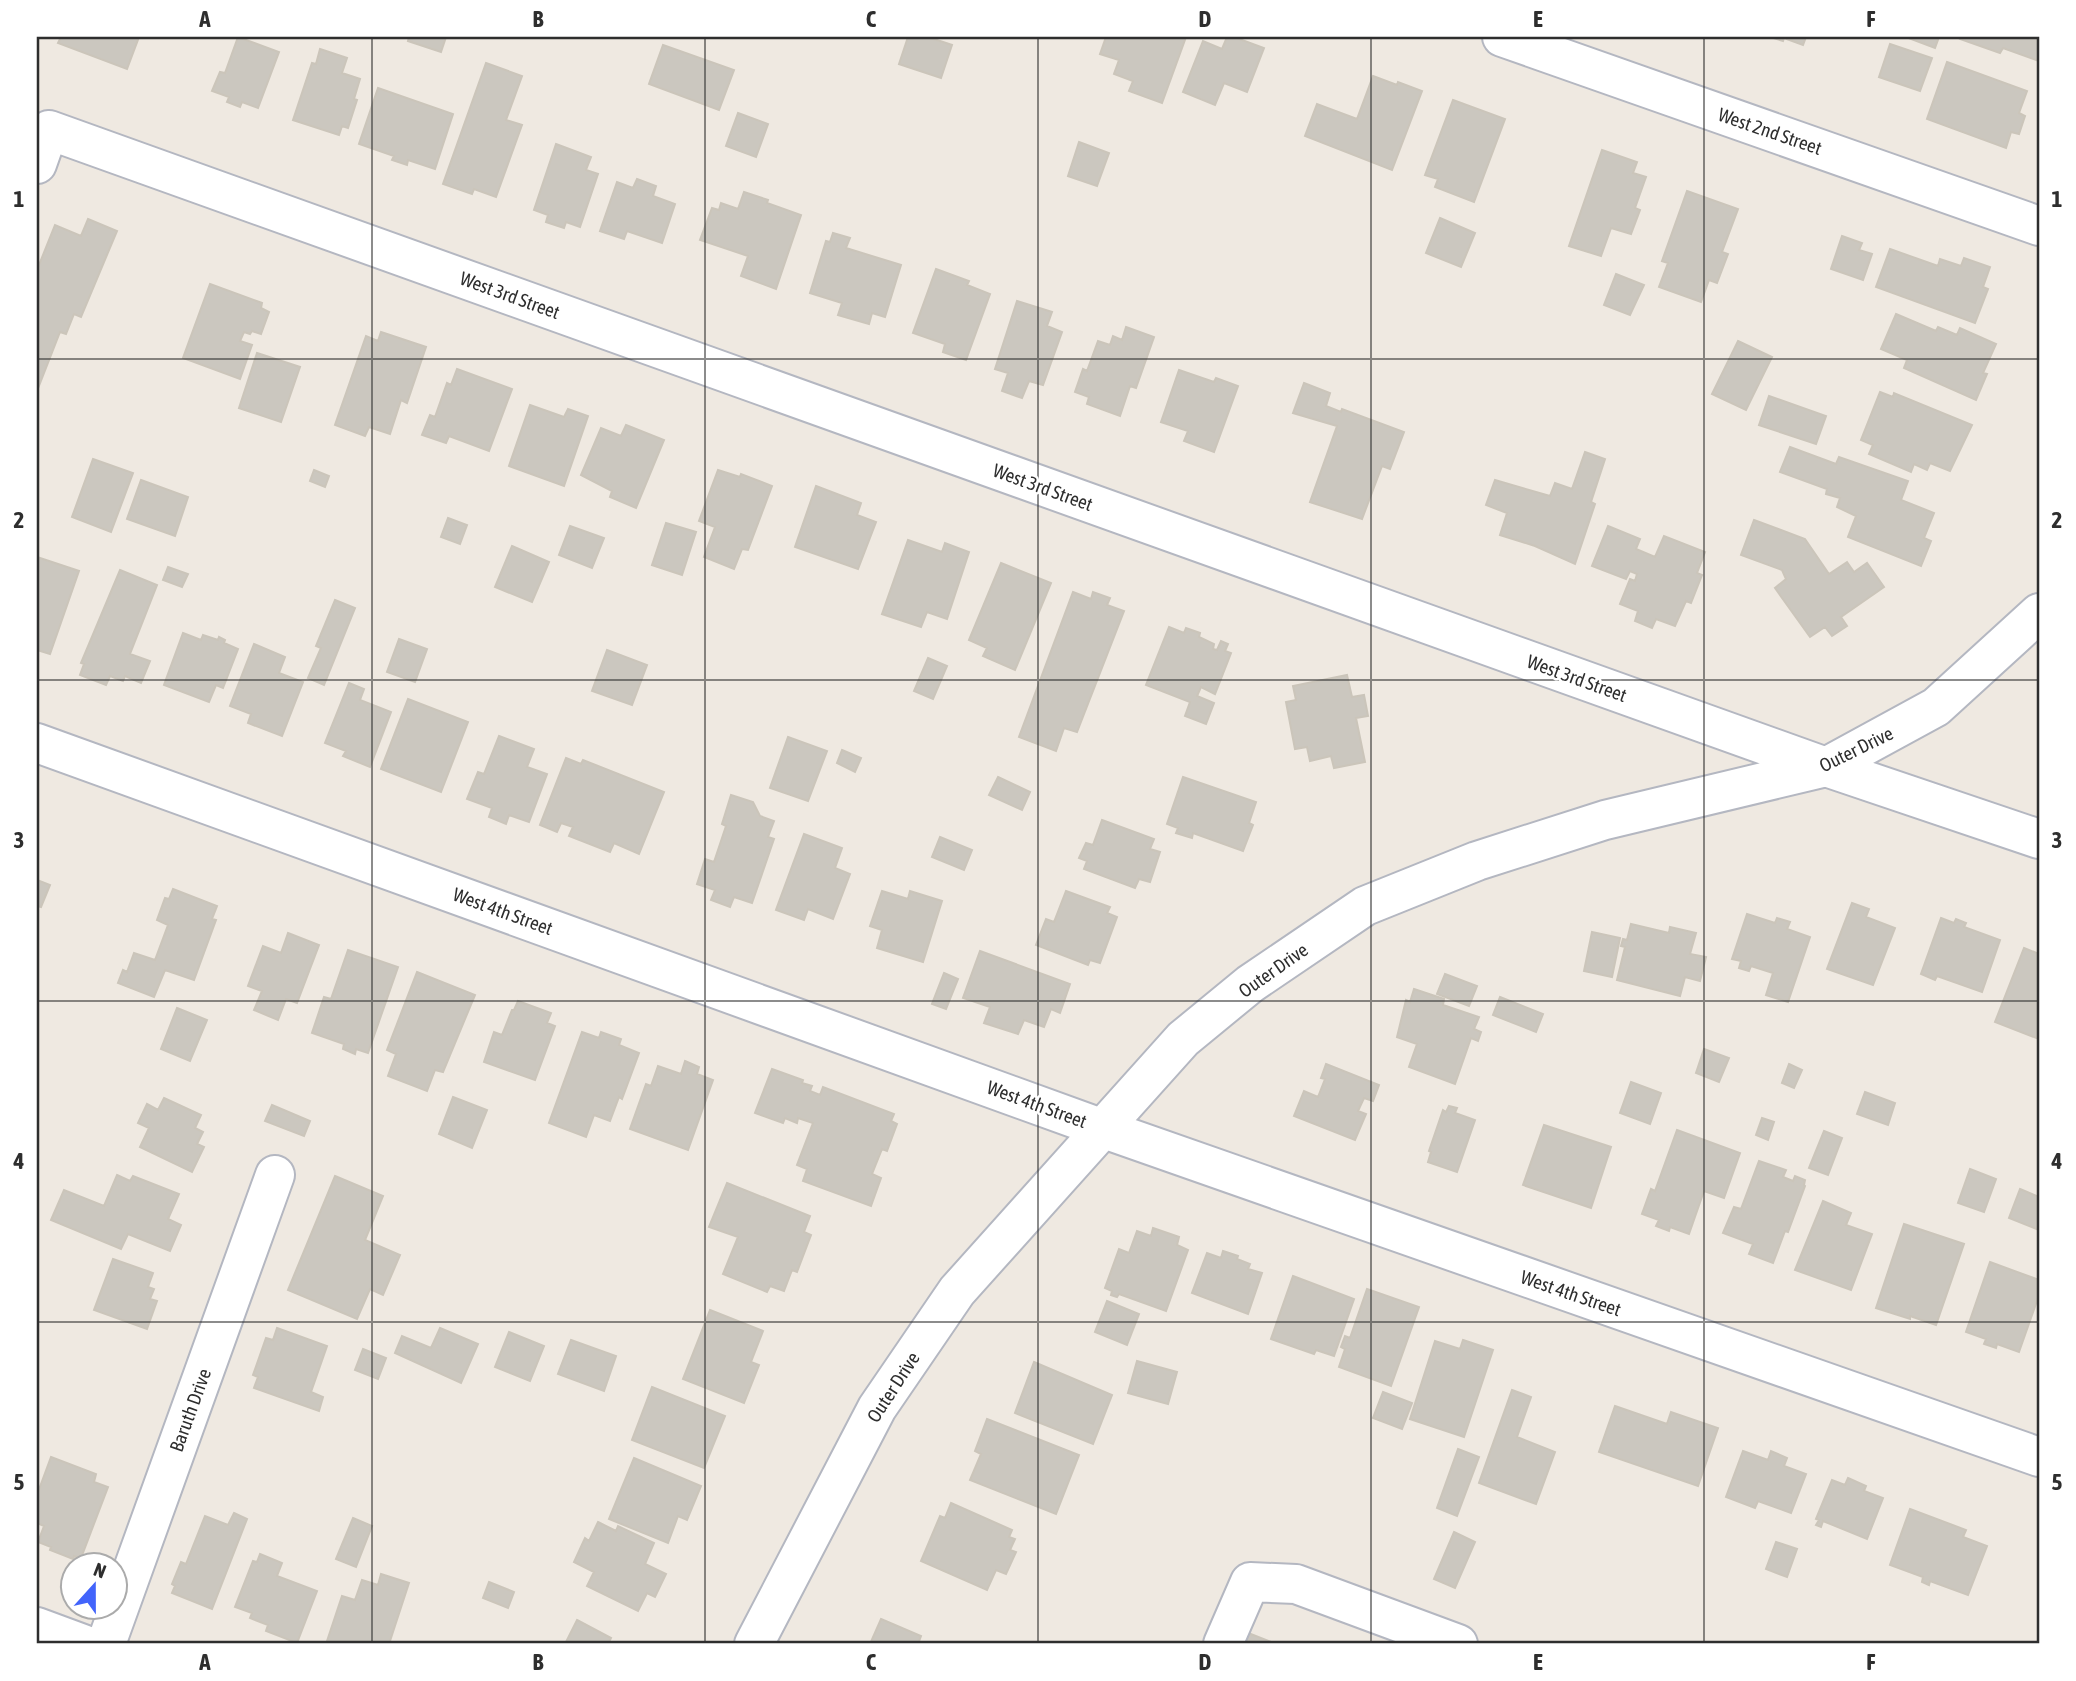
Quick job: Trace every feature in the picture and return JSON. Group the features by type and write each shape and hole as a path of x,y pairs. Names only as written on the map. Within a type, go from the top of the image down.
{"street":[{"name":"West 2nd Street","path":"1502,37 2039,226"},
{"name":"West 3rd Street","path":"43,147 2039,839"},
{"name":"Outer Drive","path":"754,1644 884,1398 957,1291 1183,1039 1251,984 1365,906 1477,861 1605,820 1826,767 1936,707 2039,613"},
{"name":"West 4th Street","path":"37,743 1101,1128 2039,1457"},
{"name":"Baruth Drive","path":"106,1644 275,1175"},
{"path":"1223,1644 1250,1582 1296,1584 1458,1644"},
{"path":"37,1627 83,1644"}],"building":[{"path":"61,37 139,37 127,69 58,43"},
{"path":"238,37 279,52 258,108 242,102 240,107 227,102 229,97 212,91 220,72 225,73"},
{"path":"409,37 446,37 441,52 408,41"},
{"path":"908,37 928,37 952,45 941,78 899,64"},
{"path":"1106,37 1186,37 1162,103 1129,91 1133,81 1114,74 1119,60 1100,54"},
{"path":"1227,37 1264,48 1247,92 1224,83 1215,105 1183,92 1203,41 1222,49"},
{"path":"1770,37 1806,37 1803,45 1784,38 1783,41"},
{"path":"1906,37 1939,37 1935,48"},
{"path":"2039,37 2039,61 2003,48 2000,53 1960,39"},
{"path":"1890,44 1932,58 1920,91 1879,77"},
{"path":"663,45 734,70 719,110 649,84"},
{"path":"320,49 347,58 342,73 360,79 348,128 342,126 339,135 293,120 312,63 316,64"},
{"path":"1947,62 2027,91 2019,113 2025,116 2019,134 2011,132 2006,148 1927,119"},
{"path":"486,63 522,76 506,120 522,125 496,197 474,189 472,194 443,184"},
{"path":"1373,76 1422,91 1392,170 1305,136 1317,104 1357,119"},
{"path":"378,88 453,114 435,169 408,160 407,165 392,160 394,156 359,144"},
{"path":"1453,100 1505,119 1474,202 1435,187 1438,179 1425,175"},
{"path":"738,113 768,124 756,157 726,146"},
{"path":"1079,142 1109,153 1097,186 1068,176"},
{"path":"556,144 591,157 586,170 598,174 580,227 566,222 564,228 546,222 548,215 534,210"},
{"path":"1602,150 1637,162 1633,173 1646,177 1635,208 1640,210 1631,234 1611,228 1601,256 1569,246"},
{"path":"637,179 656,186 653,196 675,204 662,243 627,231 624,239 600,231 617,182 633,188"},
{"path":"1687,191 1738,209 1722,252 1728,254 1717,283 1709,280 1701,302 1659,287 1668,263 1662,261"},
{"path":"744,192 801,215 776,289 741,276 748,256 700,240 712,208 719,210 721,203 738,209"},
{"path":"1440,218 1475,233 1461,267 1426,253"},
{"path":"88,219 117,231 81,317 74,314 66,334 60,332 37,391 37,270 55,225 81,236"},
{"path":"833,233 850,238 846,248 901,265 885,317 872,313 869,324 838,315 842,303 810,293 826,241 830,242"},
{"path":"1842,236 1862,243 1859,250 1872,254 1863,280 1831,269"},
{"path":"1890,249 1938,266 1940,259 1961,266 1964,258 1990,267 1983,287 1988,289 1975,323 1876,287"},
{"path":"936,269 969,281 967,285 990,294 966,360 943,352 945,344 913,333"},
{"path":"1616,274 1644,285 1630,315 1604,305"},
{"path":"210,284 262,303 261,308 269,312 261,334 244,332 240,341 252,345 240,379 183,358"},
{"path":"1017,301 1052,312 1047,326 1062,332 1043,385 1029,381 1022,398 1002,391 1008,373 995,369"},
{"path":"1896,314 1936,331 1938,327 1957,335 1960,328 1996,344 1983,373 1987,374 1976,400 1904,368 1907,360 1881,349"},
{"path":"1126,327 1154,337 1136,388 1130,386 1120,416 1087,404 1089,397 1075,392 1083,369 1087,371 1098,341 1110,345 1113,336 1122,340"},
{"path":"381,332 426,347 407,403 401,400 390,434 369,427 365,436 335,425 366,336 378,341"},
{"path":"1738,341 1772,357 1746,410 1712,394"},
{"path":"257,353 300,367 281,422 239,408"},
{"path":"457,369 512,389 489,451 449,436 446,443 422,435 430,415 435,417 447,383 451,385"},
{"path":"1179,370 1214,382 1216,378 1238,386 1214,452 1184,441 1188,431 1161,422"},
{"path":"1304,383 1330,393 1326,406 1341,412 1342,409 1404,432 1390,469 1382,466 1362,519 1310,502 1337,426 1293,413"},
{"path":"1880,392 1893,397 1894,393 1972,425 1950,471 1930,463 1927,470 1914,464 1911,472 1869,454 1873,445 1861,440"},
{"path":"1769,396 1826,416 1816,444 1759,425"},
{"path":"530,405 564,417 568,409 588,416 564,486 509,466"},
{"path":"626,425 664,440 636,508 610,497 612,491 581,475 601,428 621,436"},
{"path":"1790,447 1836,464 1839,457 1908,481 1901,500 1934,513 1924,538 1931,541 1921,566 1848,537 1856,516 1837,507 1840,498 1826,494 1827,489 1780,472"},
{"path":"1585,452 1605,459 1591,502 1595,504 1575,564 1535,546 1500,535 1507,513 1486,505 1495,480 1550,496 1555,483 1572,489"},
{"path":"93,459 133,473 111,532 72,517"},
{"path":"314,470 329,476 325,487 310,481"},
{"path":"718,470 740,477 741,474 772,486 748,550 742,549 734,569 704,557 715,527 699,521"},
{"path":"141,480 188,497 175,536 127,519"},
{"path":"816,486 861,503 857,515 876,522 858,569 795,547"},
{"path":"448,518 467,525 460,544 441,537"},
{"path":"1754,520 1805,539 1829,574 1847,562 1854,572 1867,563 1884,587 1841,617 1847,626 1832,636 1825,627 1810,637 1775,588 1786,579 1782,570 1741,555"},
{"path":"666,523 696,532 682,575 652,565"},
{"path":"570,526 604,538 592,568 559,555"},
{"path":"1608,526 1640,539 1636,549 1655,557 1664,536 1705,552 1697,573 1702,575 1691,603 1686,601 1675,626 1656,619 1652,628 1635,621 1638,611 1620,604 1630,579 1635,581 1637,574 1630,571 1626,579 1592,566"},
{"path":"908,540 942,552 945,543 969,552 947,619 927,612 921,627 882,614"},
{"path":"512,546 549,562 532,602 495,587"},
{"path":"37,557 79,571 50,654 37,650"},
{"path":"1001,563 1051,583 1015,670 983,656 987,648 969,640"},
{"path":"168,567 188,574 182,587 163,580"},
{"path":"120,570 157,585 130,654 150,661 141,683 125,676 123,681 110,676 106,685 80,675 84,664 81,663"},
{"path":"1073,592 1091,599 1093,592 1110,598 1107,605 1124,611 1077,732 1064,728 1056,751 1019,737"},
{"path":"335,600 355,608 324,685 308,678 321,648 316,646"},
{"path":"1169,627 1184,633 1186,628 1200,633 1199,637 1214,644 1213,649 1217,650 1221,641 1228,644 1225,651 1231,653 1215,694 1201,687 1197,696 1214,703 1206,724 1185,716 1190,702 1146,685"},
{"path":"183,633 201,640 203,635 218,640 219,637 225,640 224,643 238,649 223,688 216,685 209,702 164,685"},
{"path":"399,639 427,649 415,682 387,672"},
{"path":"254,644 285,657 279,673 303,682 282,736 248,723 251,714 230,706"},
{"path":"607,650 647,665 632,705 592,691"},
{"path":"928,658 947,666 933,699 914,691"},
{"path":"1347,675 1352,697 1364,695 1368,716 1356,718 1365,762 1334,768 1331,756 1310,761 1307,747 1295,749 1286,702 1296,700 1293,686"},
{"path":"349,683 364,689 360,700 391,712 370,767 343,756 346,751 325,743"},
{"path":"408,699 468,722 441,792 381,769"},
{"path":"499,736 534,749 527,767 547,774 529,822 509,815 506,824 489,817 492,808 467,799 478,772 484,774"},
{"path":"788,737 827,751 808,801 770,788"},
{"path":"842,750 861,758 855,772 837,763"},
{"path":"566,758 581,764 583,760 664,792 639,854 614,843 610,852 569,836 573,827 561,823 557,832 540,825"},
{"path":"998,777 1030,792 1022,810 989,795"},
{"path":"1183,777 1256,802 1249,823 1253,825 1243,851 1193,833 1192,838 1176,833 1178,828 1167,824"},
{"path":"731,795 753,802 760,816 774,821 768,837 774,839 752,903 734,897 730,907 711,900 715,890 697,884 705,859 714,862 726,826 722,824"},
{"path":"1102,820 1154,839 1150,849 1160,852 1150,882 1139,879 1135,888 1084,869 1087,861 1079,858 1086,843 1093,845"},
{"path":"804,834 842,848 835,868 850,874 833,919 808,909 804,920 776,910"},
{"path":"940,837 972,850 964,870 932,857"},
{"path":"37,880 50,885 41,907 37,906"},
{"path":"173,889 217,906 212,919 216,920 194,980 165,970 154,997 118,983 123,970 127,972 134,953 155,960 168,925 157,920 165,898 169,899"},
{"path":"882,891 908,899 910,891 942,901 923,962 877,948 882,930 870,926"},
{"path":"1066,891 1110,907 1107,913 1117,917 1100,963 1090,960 1088,965 1036,945 1046,919 1054,922"},
{"path":"1852,903 1869,909 1866,917 1895,928 1873,985 1827,969"},
{"path":"1747,914 1775,923 1777,918 1790,922 1787,929 1810,937 1788,1002 1766,995 1773,973 1751,966 1749,971 1739,968 1741,961 1732,959"},
{"path":"1941,918 1954,923 1956,919 1966,923 1964,927 2000,940 1982,992 1937,976 1935,980 1921,974"},
{"path":"1631,924 1669,933 1670,927 1696,933 1690,954 1706,957 1700,981 1685,977 1680,996 1617,980 1625,947 1621,946 1623,939 1627,940"},
{"path":"1592,932 1620,938 1612,977 1584,971"},
{"path":"288,933 319,945 297,1003 286,999 278,1020 254,1010 262,991 248,986 263,946 281,953"},
{"path":"2024,948 2039,954 2039,1039 1995,1022"},
{"path":"348,950 398,967 368,1053 356,1049 355,1054 343,1049 344,1044 312,1033 324,997 331,999"},
{"path":"980,951 1070,984 1060,1013 1051,1009 1044,1027 1024,1020 1018,1034 984,1023 990,1007 963,998"},
{"path":"417,972 475,995 443,1072 435,1070 427,1091 388,1076 396,1054 387,1050"},
{"path":"944,973 958,979 946,1009 932,1004"},
{"path":"1445,974 1477,986 1469,1006 1437,994"},
{"path":"1414,989 1444,999 1443,1005 1479,1017 1474,1029 1481,1032 1478,1041 1471,1038 1455,1084 1409,1067 1417,1044 1397,1037 1406,1000 1410,1002"},
{"path":"1500,997 1543,1014 1536,1032 1493,1015"},
{"path":"518,1001 551,1013 547,1023 555,1026 535,1080 484,1062 494,1032 502,1035"},
{"path":"177,1008 207,1020 190,1061 161,1049"},
{"path":"582,1032 599,1038 601,1032 621,1039 619,1045 639,1053 622,1099 619,1097 610,1121 594,1115 586,1137 549,1123"},
{"path":"1704,1049 1729,1058 1719,1082 1696,1073"},
{"path":"685,1061 699,1067 697,1074 713,1080 688,1150 630,1129 646,1084 651,1086 658,1066 681,1074"},
{"path":"1326,1064 1379,1085 1373,1101 1364,1098 1358,1111 1366,1114 1355,1140 1294,1116 1304,1091 1318,1097 1325,1079 1321,1078"},
{"path":"1789,1064 1802,1070 1794,1088 1782,1083"},
{"path":"772,1069 803,1080 802,1083 812,1086 810,1091 820,1095 823,1087 894,1114 891,1121 897,1124 887,1151 882,1149 872,1174 881,1178 871,1206 803,1181 807,1169 797,1165 813,1123 798,1118 797,1123 785,1118 783,1123 755,1113"},
{"path":"1631,1082 1661,1093 1650,1124 1620,1113"},
{"path":"1865,1092 1895,1103 1888,1125 1857,1114"},
{"path":"453,1097 487,1110 472,1148 439,1134"},
{"path":"164,1098 201,1115 195,1128 203,1132 197,1144 204,1147 192,1172 140,1147 149,1128 138,1123 147,1104 158,1110"},
{"path":"272,1105 310,1121 304,1136 265,1121"},
{"path":"1449,1106 1457,1108 1455,1113 1475,1120 1457,1172 1428,1162 1443,1110 1446,1112"},
{"path":"1762,1118 1774,1122 1768,1140 1756,1135"},
{"path":"1544,1125 1611,1147 1591,1208 1523,1185"},
{"path":"1677,1130 1740,1153 1724,1198 1704,1191 1689,1234 1670,1227 1669,1231 1656,1226 1659,1220 1642,1214 1651,1189 1655,1191"},
{"path":"1824,1131 1842,1138 1828,1175 1809,1168"},
{"path":"1759,1161 1786,1170 1783,1177 1793,1181 1795,1176 1805,1180 1788,1232 1785,1231 1773,1263 1749,1254 1753,1244 1723,1233 1734,1207 1741,1209"},
{"path":"1970,1169 1996,1179 1984,1212 1958,1203"},
{"path":"117,1175 130,1181 133,1176 179,1194 168,1219 181,1225 170,1251 128,1234 121,1249 51,1220 64,1190 104,1206"},
{"path":"335,1176 383,1196 365,1240 400,1255 383,1295 370,1289 357,1319 288,1290"},
{"path":"727,1183 810,1216 804,1232 811,1235 797,1272 792,1270 784,1291 770,1286 767,1292 723,1274 738,1237 709,1227"},
{"path":"2020,1189 2039,1197 2039,1230 2009,1218"},
{"path":"1823,1201 1851,1213 1846,1225 1872,1234 1851,1290 1795,1270"},
{"path":"1904,1224 1964,1244 1936,1325 1876,1308"},
{"path":"1153,1228 1179,1237 1177,1245 1188,1250 1166,1311 1119,1294 1117,1297 1111,1295 1112,1291 1105,1288 1119,1249 1129,1253 1137,1231 1151,1236"},
{"path":"1223,1251 1250,1264 1248,1269 1262,1273 1248,1314 1192,1293 1207,1253 1221,1258"},
{"path":"113,1259 153,1273 148,1287 154,1289 150,1299 157,1301 147,1329 94,1310"},
{"path":"1990,1262 2039,1280 2039,1295 2019,1352 1997,1344 1996,1348 1984,1344 1986,1339 1966,1332"},
{"path":"1293,1276 1354,1299 1334,1356 1316,1350 1314,1354 1271,1339"},
{"path":"1367,1289 1419,1307 1391,1386 1339,1367 1345,1349 1341,1347 1345,1336 1350,1338"},
{"path":"1107,1301 1139,1314 1127,1345 1095,1332"},
{"path":"710,1310 763,1331 751,1362 759,1365 744,1403 683,1379"},
{"path":"277,1328 327,1346 311,1392 323,1397 319,1411 254,1388 258,1377 253,1375 266,1338 273,1340"},
{"path":"440,1328 478,1344 461,1383 395,1353 402,1336 431,1348"},
{"path":"509,1332 544,1346 530,1381 495,1367"},
{"path":"571,1340 616,1356 604,1391 558,1374"},
{"path":"1463,1340 1493,1350 1464,1437 1410,1419 1435,1341 1460,1349"},
{"path":"363,1349 386,1358 378,1379 355,1370"},
{"path":"1137,1361 1177,1372 1168,1404 1128,1393"},
{"path":"1034,1362 1112,1395 1093,1444 1015,1413"},
{"path":"652,1387 725,1416 704,1468 632,1440"},
{"path":"1512,1390 1531,1397 1517,1437 1555,1452 1536,1504 1479,1483"},
{"path":"1383,1392 1412,1403 1402,1429 1373,1418"},
{"path":"1615,1406 1667,1424 1671,1412 1718,1428 1698,1486 1599,1452"},
{"path":"987,1419 1079,1455 1056,1514 970,1480 981,1454 975,1451"},
{"path":"1458,1449 1479,1457 1457,1516 1437,1508"},
{"path":"1743,1451 1768,1460 1771,1451 1787,1458 1784,1466 1806,1474 1791,1513 1758,1501 1755,1508 1726,1497"},
{"path":"51,1457 96,1474 94,1482 108,1487 83,1552 60,1554 38,1542 44,1526 37,1523 37,1495"},
{"path":"634,1458 701,1486 687,1520 678,1516 668,1543 609,1519"},
{"path":"1848,1478 1866,1486 1864,1491 1883,1498 1867,1539 1823,1521 1821,1527 1816,1525 1832,1480 1845,1485"},
{"path":"951,1503 1012,1530 1009,1537 1015,1539 1010,1550 1016,1552 1006,1574 996,1570 987,1590 921,1561 940,1516 945,1518"},
{"path":"1910,1509 1966,1530 1963,1537 1987,1546 1968,1595 1930,1581 1929,1585 1922,1582 1923,1577 1890,1565"},
{"path":"234,1513 247,1519 212,1609 172,1593 175,1586 172,1584 181,1562 186,1564 205,1516 228,1525"},
{"path":"353,1518 372,1526 356,1567 336,1559"},
{"path":"598,1522 616,1531 618,1526 654,1543 645,1564 666,1574 655,1597 647,1593 638,1611 587,1586 594,1572 574,1562 585,1538 589,1541"},
{"path":"1454,1532 1475,1542 1455,1588 1434,1579"},
{"path":"1776,1542 1797,1549 1787,1577 1766,1569"},
{"path":"260,1554 282,1563 277,1576 317,1591 297,1643 266,1631 268,1625 250,1618 252,1613 235,1607 253,1561 257,1562"},
{"path":"381,1574 409,1583 389,1644 336,1644 327,1641 342,1596 355,1600 362,1580 378,1585"},
{"path":"489,1582 514,1592 508,1608 483,1598"},
{"path":"881,1619 921,1636 918,1644 870,1644"},
{"path":"577,1620 611,1638 608,1644 565,1644"},
{"path":"1238,1629 1276,1644 1232,1644"}]}
